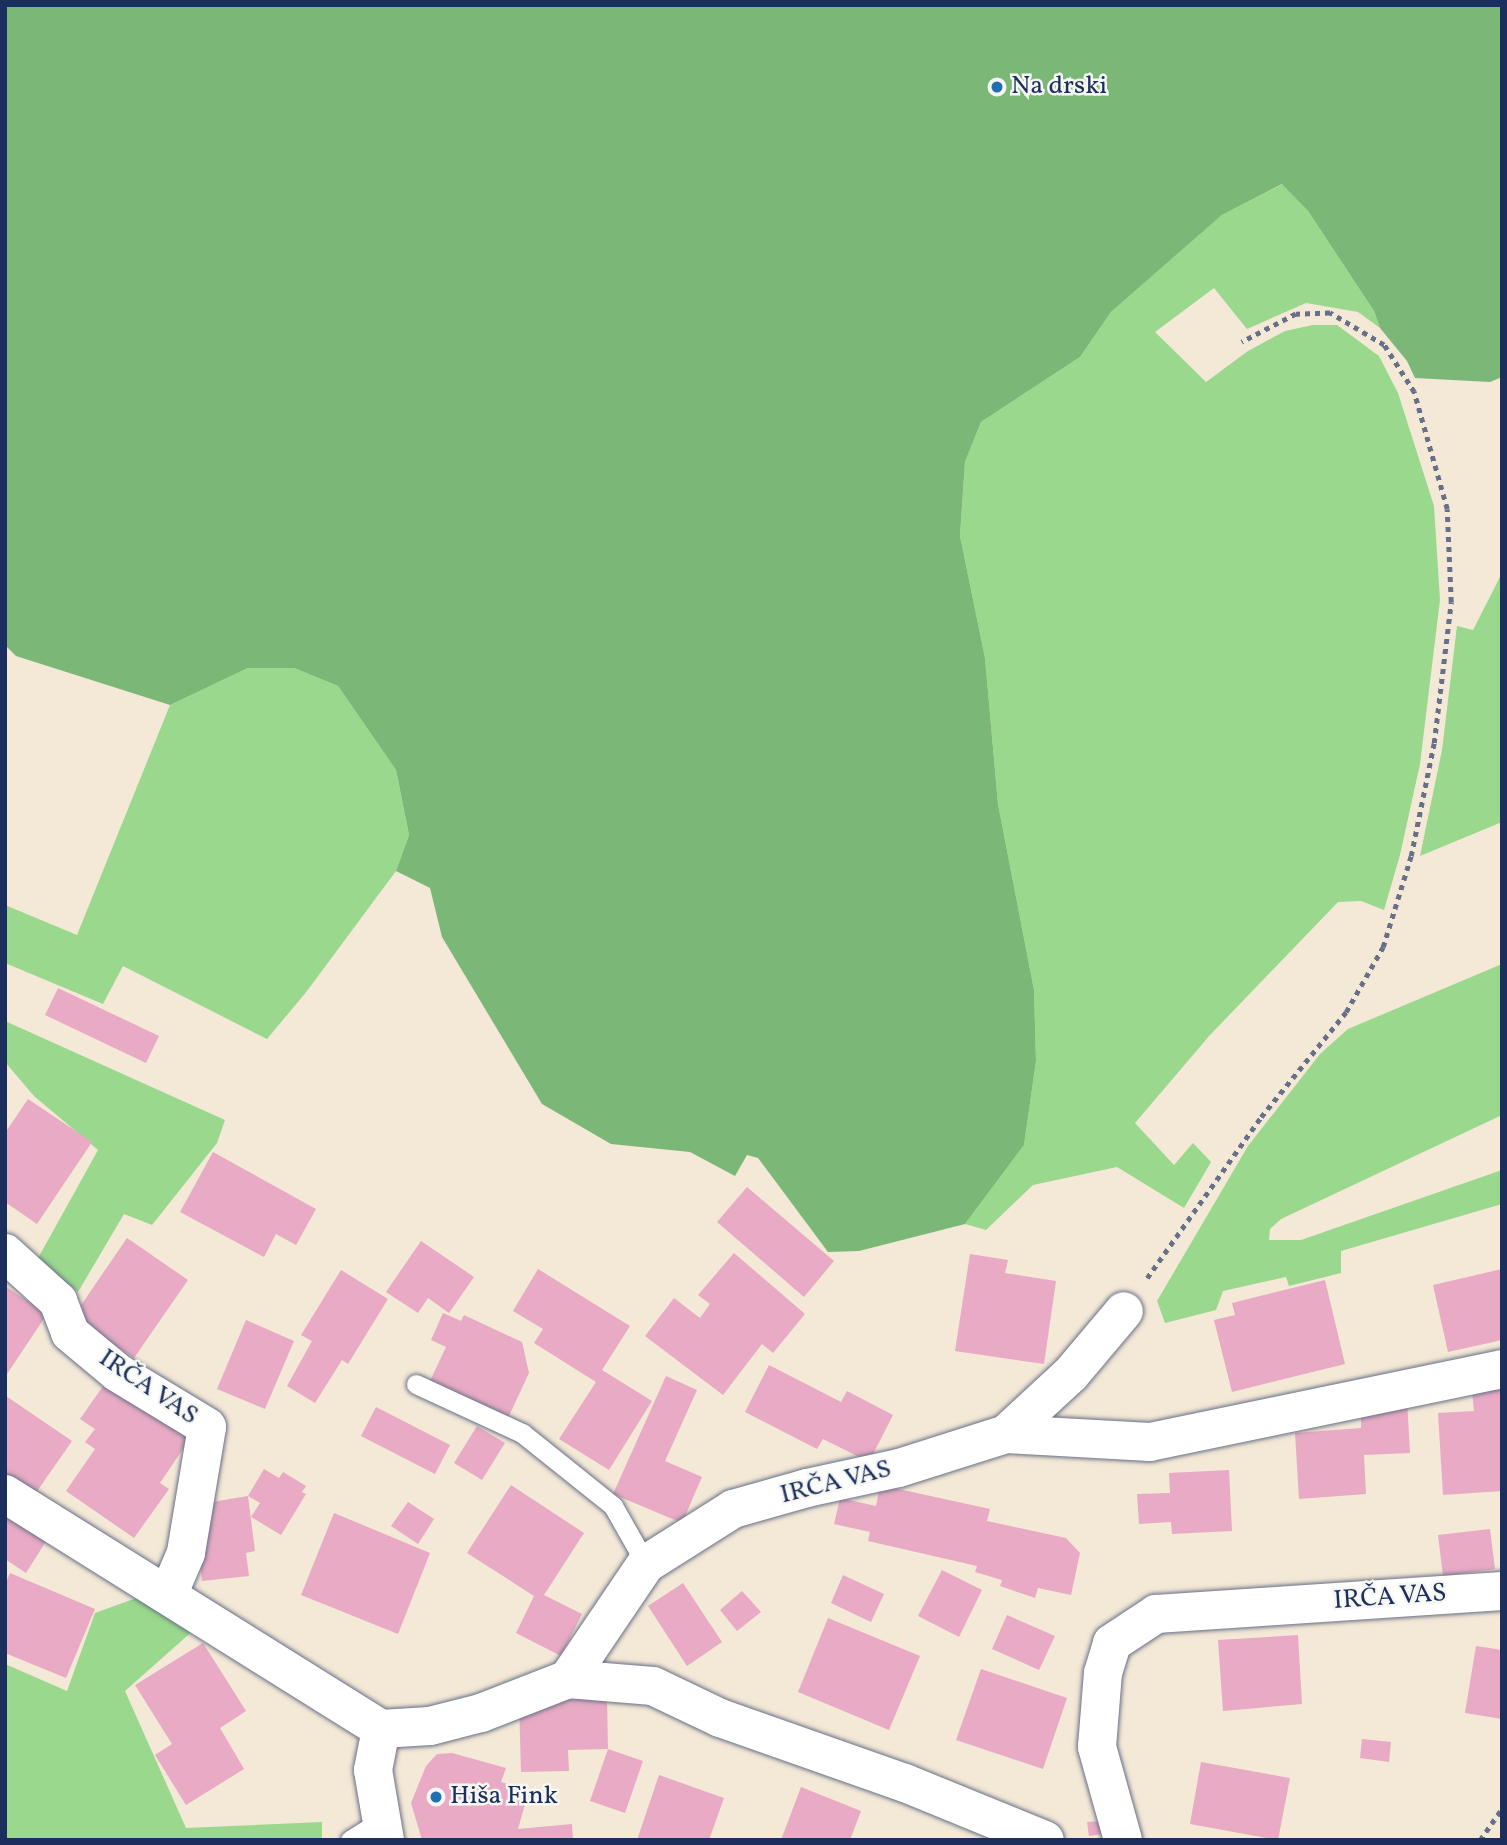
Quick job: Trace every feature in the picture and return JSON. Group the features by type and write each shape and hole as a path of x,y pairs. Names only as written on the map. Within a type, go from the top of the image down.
{"street":[{"name":"IRČA VAS","path":"5,1253 58,1301 70,1333 118,1373 206,1427 186,1553 168,1595"},
{"name":"IRČA VAS","path":"568,1679 646,1564 733,1509 807,1488 899,1468 1006,1434 1071,1374 1124,1311"},
{"path":"1006,1434 1150,1442 1502,1370"},
{"path":"5,1494 381,1729 430,1726 481,1713 568,1679 653,1686 720,1718 905,1783 1045,1840"},
{"name":"IRČA VAS","path":"1123,1840 1097,1747 1103,1673 1112,1643 1156,1614 1502,1591"},
{"path":"372,1834 373,1770 381,1729"}],"lane":[{"path":"415,1384 522,1433 613,1506 646,1564"}],"path":[{"path":"1124,1311 1261,1117 1346,1012 1383,947 1410,856 1434,743 1451,602 1447,509 1414,392 1384,345 1330,313 1296,314 1242,342"},
{"path":"1480,1840 1502,1809"}],"green space":[{"path":"5,5 1502,5 1502,377 1490,382 1415,378 1407,361 1380,328 1374,311 1308,211 1282,184 1222,215 1111,312 1080,357 981,422 965,462 960,536 985,658 998,804 1034,990 1036,1061 1024,1145 965,1224 859,1251 828,1252 758,1158 747,1155 735,1176 690,1152 611,1144 542,1104 442,937 430,888 396,871 409,835 396,770 338,686 294,668 248,668 170,705 16,656 5,645"},
{"path":"1283,184 1308,211 1374,311 1380,328 1358,312 1306,303 1247,329 1214,288 1155,332 1206,382 1248,351 1285,331 1313,325 1337,325 1379,356 1398,393 1434,506 1440,600 1420,764 1400,855 1384,910 1361,901 1338,902 1210,1035 1135,1123 1174,1165 1193,1143 1211,1162 1184,1208 1117,1167 1033,1185 986,1230 965,1224 1024,1145 1036,1061 1034,990 998,804 985,658 960,536 965,462 981,422 1080,357 1111,312 1222,215"},
{"path":"1502,573 1502,822 1420,856 1442,750 1457,626 1473,630"},
{"path":"248,668 294,668 338,686 396,770 409,835 396,871 307,991 267,1039 123,966 103,1004 5,963 5,905 77,935 170,705"},
{"path":"1502,964 1502,1115 1281,1219 1270,1229 1269,1240 1301,1240 1502,1170 1502,1204 1341,1251 1341,1273 1289,1286 1286,1277 1223,1291 1216,1310 1165,1323 1157,1301 1248,1146 1320,1054 1348,1029"},
{"path":"5,1021 225,1120 217,1143 152,1225 124,1214 78,1292 37,1260 98,1150 34,1096 5,1062"},
{"path":"139,1597 196,1628 125,1691 186,1828 322,1822 322,1840 5,1840 5,1664 67,1691 95,1613"}],"building":[{"path":"58,988 159,1036 146,1063 45,1015"},
{"path":"28,1099 92,1142 37,1224 5,1202 5,1133"},
{"path":"213,1152 316,1209 296,1245 276,1234 264,1257 180,1212"},
{"path":"747,1187 834,1261 804,1297 717,1222"},
{"path":"127,1238 188,1280 134,1358 73,1317"},
{"path":"421,1241 474,1277 449,1313 428,1298 418,1313 386,1292"},
{"path":"734,1253 805,1314 773,1353 762,1344 723,1395 645,1336 674,1298 700,1318 710,1304 698,1295"},
{"path":"970,1254 1008,1260 1005,1273 1056,1281 1044,1364 955,1351"},
{"path":"538,1269 630,1326 602,1370 652,1401 609,1470 559,1439 596,1382 534,1343 543,1329 513,1311"},
{"path":"1502,1269 1502,1340 1448,1352 1433,1285"},
{"path":"341,1270 388,1299 348,1364 342,1360 315,1403 287,1386 312,1341 301,1335"},
{"path":"1325,1280 1345,1364 1232,1392 1214,1320 1235,1315 1232,1303"},
{"path":"5,1286 47,1314 5,1377"},
{"path":"443,1313 461,1321 464,1315 522,1342 529,1373 508,1418 430,1381 446,1347 431,1340"},
{"path":"246,1320 294,1341 265,1409 217,1389"},
{"path":"769,1365 841,1402 847,1391 893,1415 869,1462 823,1439 817,1449 745,1412"},
{"path":"666,1376 697,1390 665,1461 702,1477 682,1523 613,1494"},
{"path":"108,1379 191,1437 160,1483 169,1489 134,1538 66,1491 95,1449 85,1442 95,1429 80,1419"},
{"path":"1502,1389 1502,1491 1443,1495 1438,1413 1474,1411 1472,1391"},
{"path":"6,1396 72,1441 33,1497 5,1478"},
{"path":"1407,1400 1410,1453 1364,1455 1366,1494 1299,1499 1295,1433 1361,1428 1361,1403"},
{"path":"376,1407 450,1445 435,1474 361,1436"},
{"path":"477,1426 505,1443 482,1480 454,1463"},
{"path":"264,1469 279,1478 283,1472 306,1486 302,1492 306,1494 281,1535 251,1517 260,1503 248,1496"},
{"path":"1229,1470 1232,1531 1172,1534 1171,1522 1139,1524 1137,1494 1170,1493 1169,1473"},
{"path":"511,1485 584,1533 544,1595 582,1614 561,1656 516,1633 534,1596 467,1553"},
{"path":"880,1485 990,1509 987,1521 1066,1538 1080,1553 1071,1595 1038,1588 1035,1598 1000,1586 1002,1580 975,1572 977,1566 868,1541 870,1532 834,1524 840,1498 876,1506"},
{"path":"248,1496 255,1551 246,1553 249,1576 202,1581 195,1527 212,1502"},
{"path":"408,1502 434,1519 418,1544 391,1526"},
{"path":"5,1506 50,1535 26,1573 5,1559"},
{"path":"334,1513 430,1553 398,1634 301,1595"},
{"path":"1490,1529 1495,1569 1443,1576 1438,1535"},
{"path":"942,1570 982,1590 959,1637 918,1616"},
{"path":"10,1573 95,1609 66,1678 5,1653 5,1585"},
{"path":"843,1575 884,1594 871,1622 831,1603"},
{"path":"683,1583 722,1642 687,1666 648,1606"},
{"path":"742,1591 761,1612 737,1631 720,1610"},
{"path":"1007,1615 1055,1636 1039,1670 992,1649"},
{"path":"828,1618 920,1656 889,1730 798,1692"},
{"path":"1298,1635 1302,1704 1223,1711 1218,1640"},
{"path":"203,1643 246,1711 220,1728 244,1769 186,1805 155,1755 172,1744 135,1685"},
{"path":"1476,1646 1502,1650 1502,1719 1465,1713"},
{"path":"981,1669 1067,1698 1043,1769 956,1740"},
{"path":"607,1698 608,1749 568,1750 569,1771 521,1772 519,1701"},
{"path":"1362,1739 1391,1742 1389,1762 1360,1758"},
{"path":"608,1749 643,1761 625,1813 590,1801"},
{"path":"452,1753 506,1768 501,1782 529,1790 518,1829 572,1824 573,1840 422,1840 411,1803 426,1766 437,1754"},
{"path":"1201,1762 1290,1778 1278,1840 1190,1824"},
{"path":"659,1775 724,1798 709,1840 637,1840"},
{"path":"801,1787 861,1811 850,1840 781,1840"},
{"path":"1101,1821 1103,1834 1089,1836 1087,1822"}],"place":[{"name":"Na drski","path":"997,87"},
{"name":"Hiša Fink","path":"436,1797"}]}
